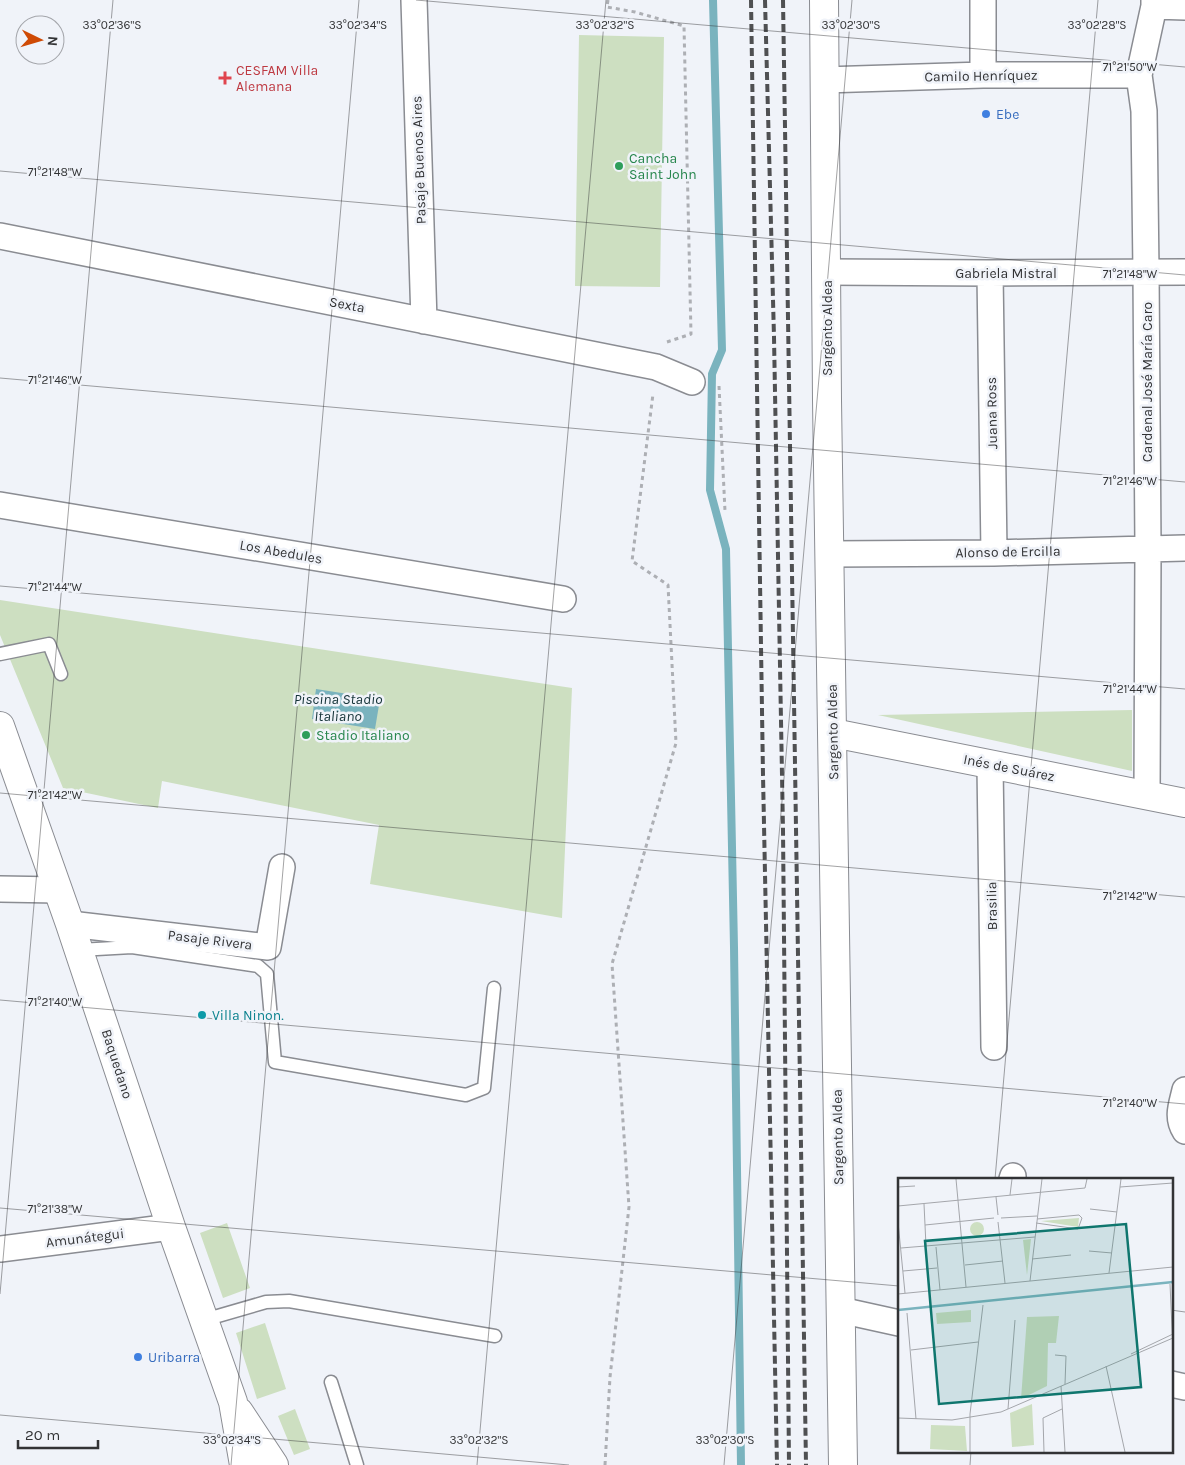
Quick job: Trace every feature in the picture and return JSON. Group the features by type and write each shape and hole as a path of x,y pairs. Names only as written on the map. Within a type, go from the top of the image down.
{"main road":[{"name":"Sargento Aldea","path":"824,0 843,1465"},
{"name":"Baquedano","path":"0,726 79,950 171,1227 233,1402 244,1465"},
{"name":"Inés de Suárez","path":"833,733 1185,803"},
{"name":"Baquedano","path":"233,1402 274,1465"}],"street":[{"name":"Pasaje Buenos Aires","path":"414,0 424,320"},
{"path":"983,0 984,75"},
{"path":"1154,3 1185,7"},
{"name":"Cardenal José María Caro","path":"1147,796 1146,272 1144,111 1139,75 1154,3"},
{"name":"Camilo Henríquez","path":"824,80 984,75 1139,75"},
{"name":"Sexta","path":"0,236 656,367 692,382"},
{"name":"Gabriela Mistral","path":"827,272 1185,272"},
{"name":"Juana Ross","path":"990,273 994,553"},
{"name":"Los Abedules","path":"0,505 563,599"},
{"name":"Alonso de Ercilla","path":"830,554 994,553 1185,548"},
{"name":"Brasilia","path":"990,765 994,1047"},
{"name":"Pasaje Rivera","path":"70,924 268,948 282,867"},
{"path":"0,889 58,890"},
{"path":"1185,1090 1179,1114 1185,1131"},
{"name":"Amunátegui","path":"0,1249 171,1227"},
{"path":"840,1310 898,1323"},
{"path":"1172,1384 1185,1388"}],"lane":[{"path":"0,654 49,644 61,674"},
{"path":"79,950 132,948 258,966 267,974 275,1062 466,1095 484,1088 494,988"},
{"path":"204,1320 266,1302 289,1301 495,1336"},
{"path":"331,1382 356,1465"}],"path":[{"path":"605,1465 610,1377 629,1207 612,964 676,743 668,585 632,561 658,346 691,334 684,26 635,12 607,7 608,0"},
{"path":"719,385 725,511"}],"green space":[{"name":"Cancha Saint John","path":"579,35 664,37 660,287 575,286"},
{"name":"Stadio Italiano","path":"0,600 572,688 562,918 370,884 379,825 162,781 158,808 63,788 0,635"},
{"path":"1132,710 1132,771 878,715"},
{"path":"227,1223 250,1288 223,1298 200,1233"},
{"path":"265,1323 286,1389 257,1399 236,1333"},
{"path":"295,1409 310,1449 294,1455 278,1416"}],"water":[{"name":"Piscina Stadio Italiano","path":"316,689 380,699 375,729 312,719"}],"waterway":[{"path":"713,0 722,350 712,374 710,490 726,549 741,1465"}],"railway":[{"path":"751,0 763,775 777,1465"},
{"path":"765,0 774,337 783,830 789,1465"},
{"path":"783,0 806,1465"}],"place":[{"name":"CESFAM Villa Alemana","path":"225,78"},
{"name":"Ebe","path":"986,114"},
{"name":"Cancha Saint John","path":"619,166"},
{"name":"Stadio Italiano","path":"306,735"},
{"name":"Villa Ninon.","path":"202,1015"},
{"name":"Uribarra","path":"138,1357"}]}
